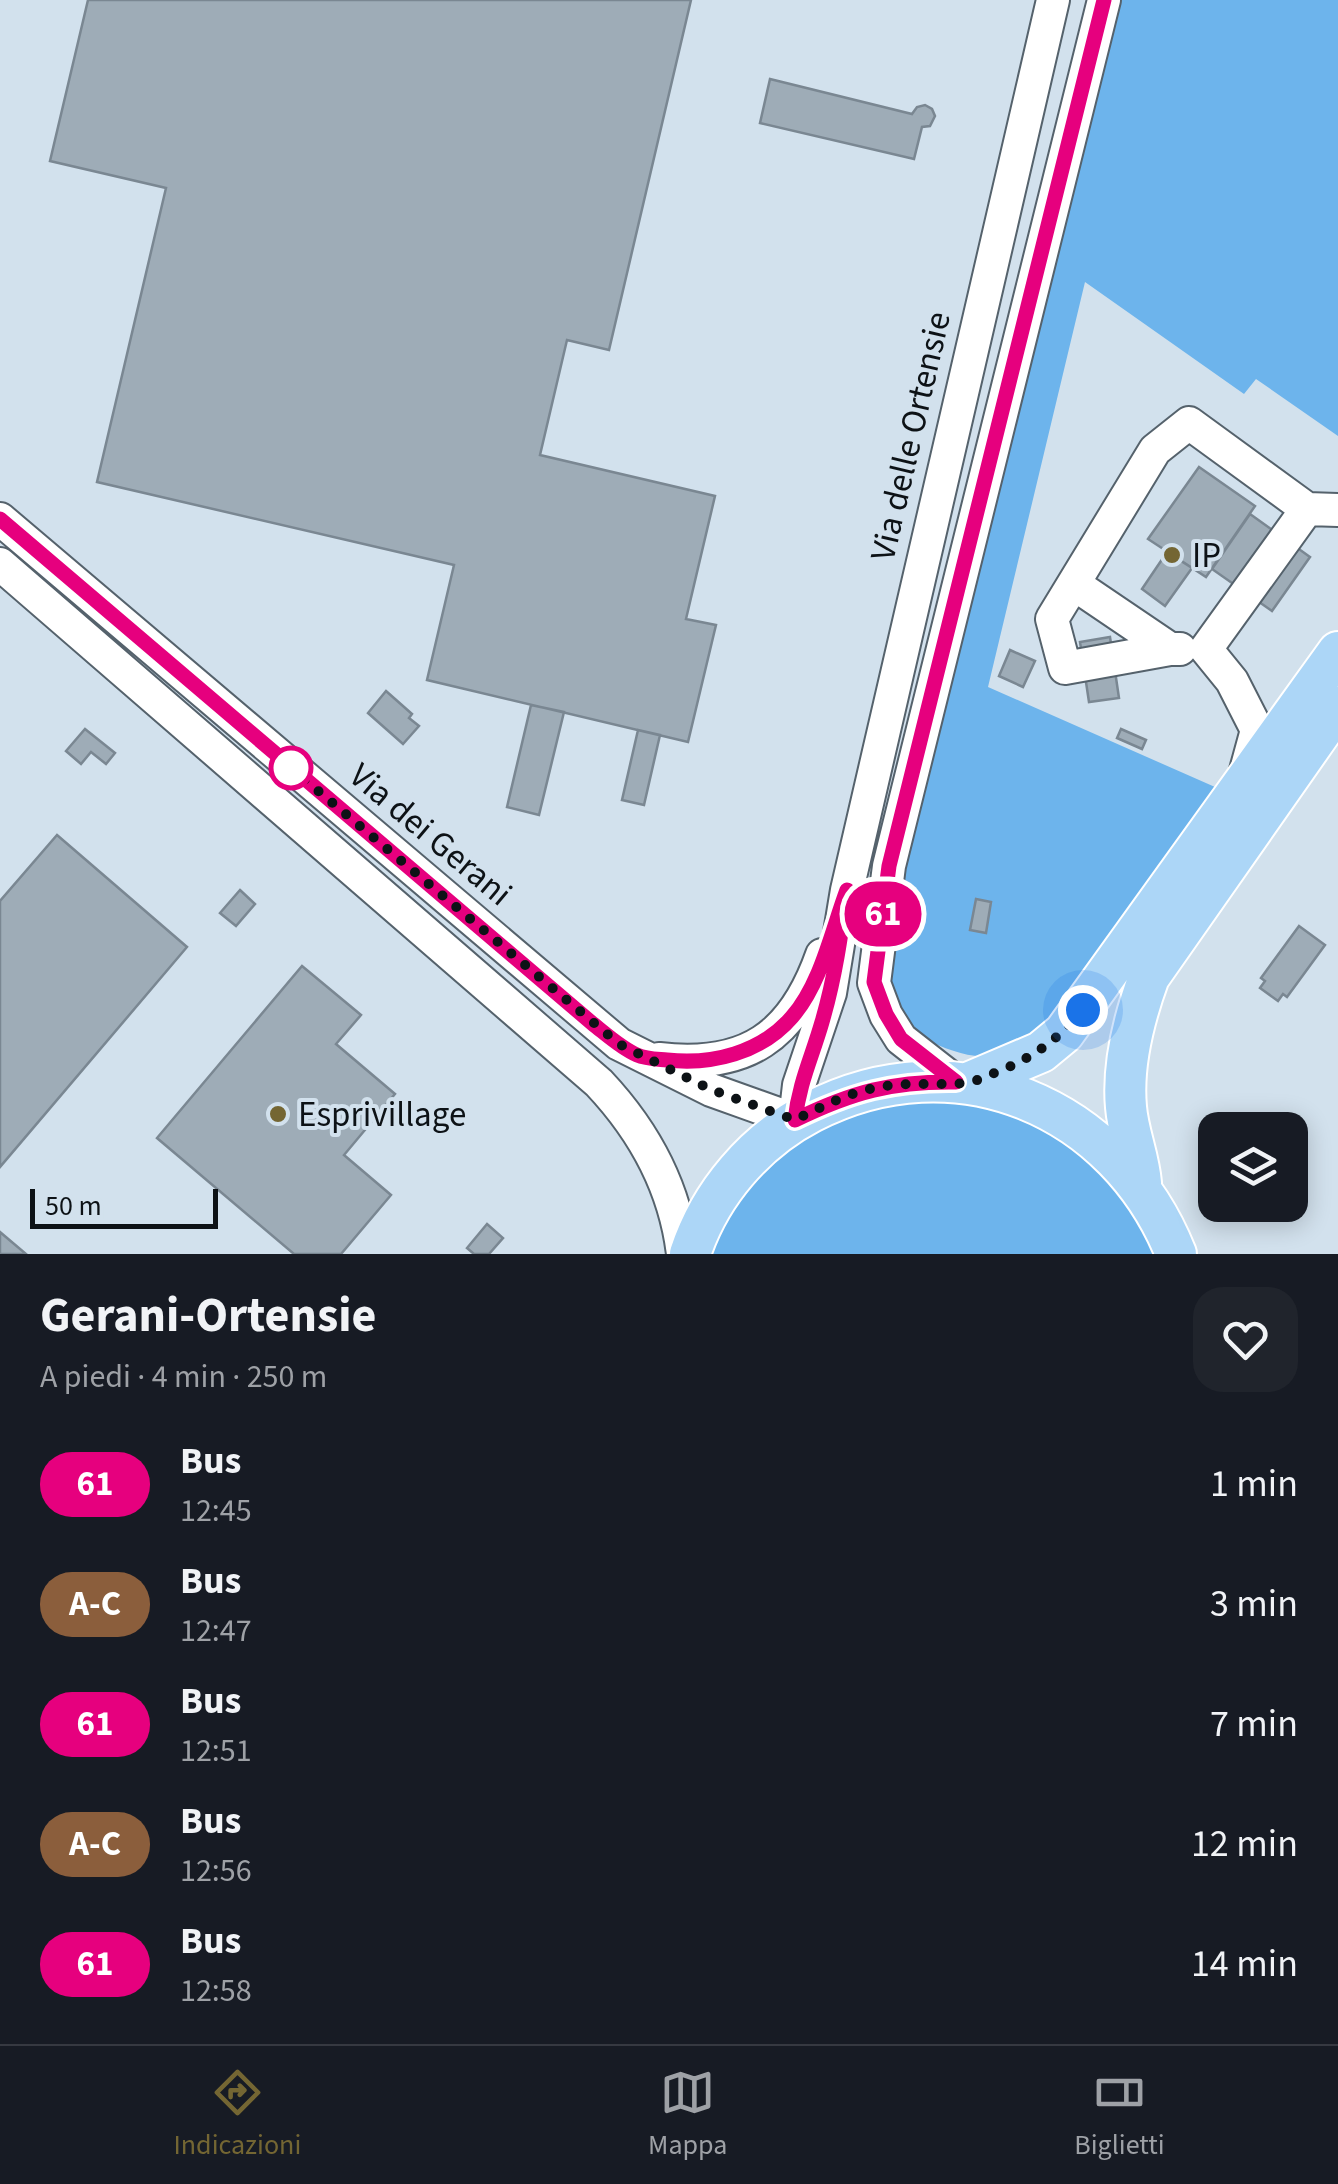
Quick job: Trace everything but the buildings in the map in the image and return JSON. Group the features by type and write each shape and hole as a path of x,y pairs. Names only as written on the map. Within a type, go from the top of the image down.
{"main road":[{"path":"962,1083 1040,1052 1064,1032 1338,652"},
{"path":"1142,1188 1126,1090 1137,1010 1148,978 1338,707"},
{"path":"686,1254 726,1184 758,1149 795,1120 832,1101 872,1088 914,1082 962,1083 1018,1096 1065,1118 1107,1149 1142,1188 1176,1254"}],"street":[{"name":"Via delle Ortensie","path":"847,890 1053,0"},
{"path":"962,1083 901,1039 874,982 889,866 1104,0"},
{"path":"1190,424 1322,509 1206,649 1170,649 1065,668 1052,619 1155,450 1190,424"},
{"name":"Via dei Gerani","path":"0,519 619,1044 712,1090 795,1120"},
{"path":"0,564 598,1083 646,1140 680,1224 686,1254"},
{"path":"1074,584 1170,649"},
{"path":"1206,649 1232,680 1257,730 1243,783"},
{"path":"640,1057 693,1063 724,1058 760,1043 779,1029 792,1017 812,983 847,890"},
{"path":"795,1120 799,1085 822,1025 833,980 847,890"}],"shaded area":[{"path":"1122,0 1338,0 1338,436 1256,379 1244,394 1085,282 988,687 1215,787 1057,1011 1011,1048 993,1055 973,1056 930,1041 903,1017 888,981 888,942 1058,214 1109,27"},
{"path":"921,1100 973,1103 1024,1118 1070,1143 1126,1198 1156,1254 710,1254 747,1190 792,1146 849,1117"}],"bus line":[{"name":"61","path":"0,519 451,905 593,1024 640,1057 693,1063 724,1058 760,1043 779,1029 792,1017 812,983 847,890 839,954 822,1025 799,1085 795,1120 832,1101 872,1088 956,1082 901,1039 874,982 889,866 1104,0"}],"place":[{"name":"IP","path":"1172,555"},
{"name":"Esprivillage","path":"278,1114"}],"route":[{"path":"291,768 619,1044 712,1090 795,1120 832,1101 872,1088 914,1082 968,1083 987,1076 1040,1052 1083,1010"}]}
